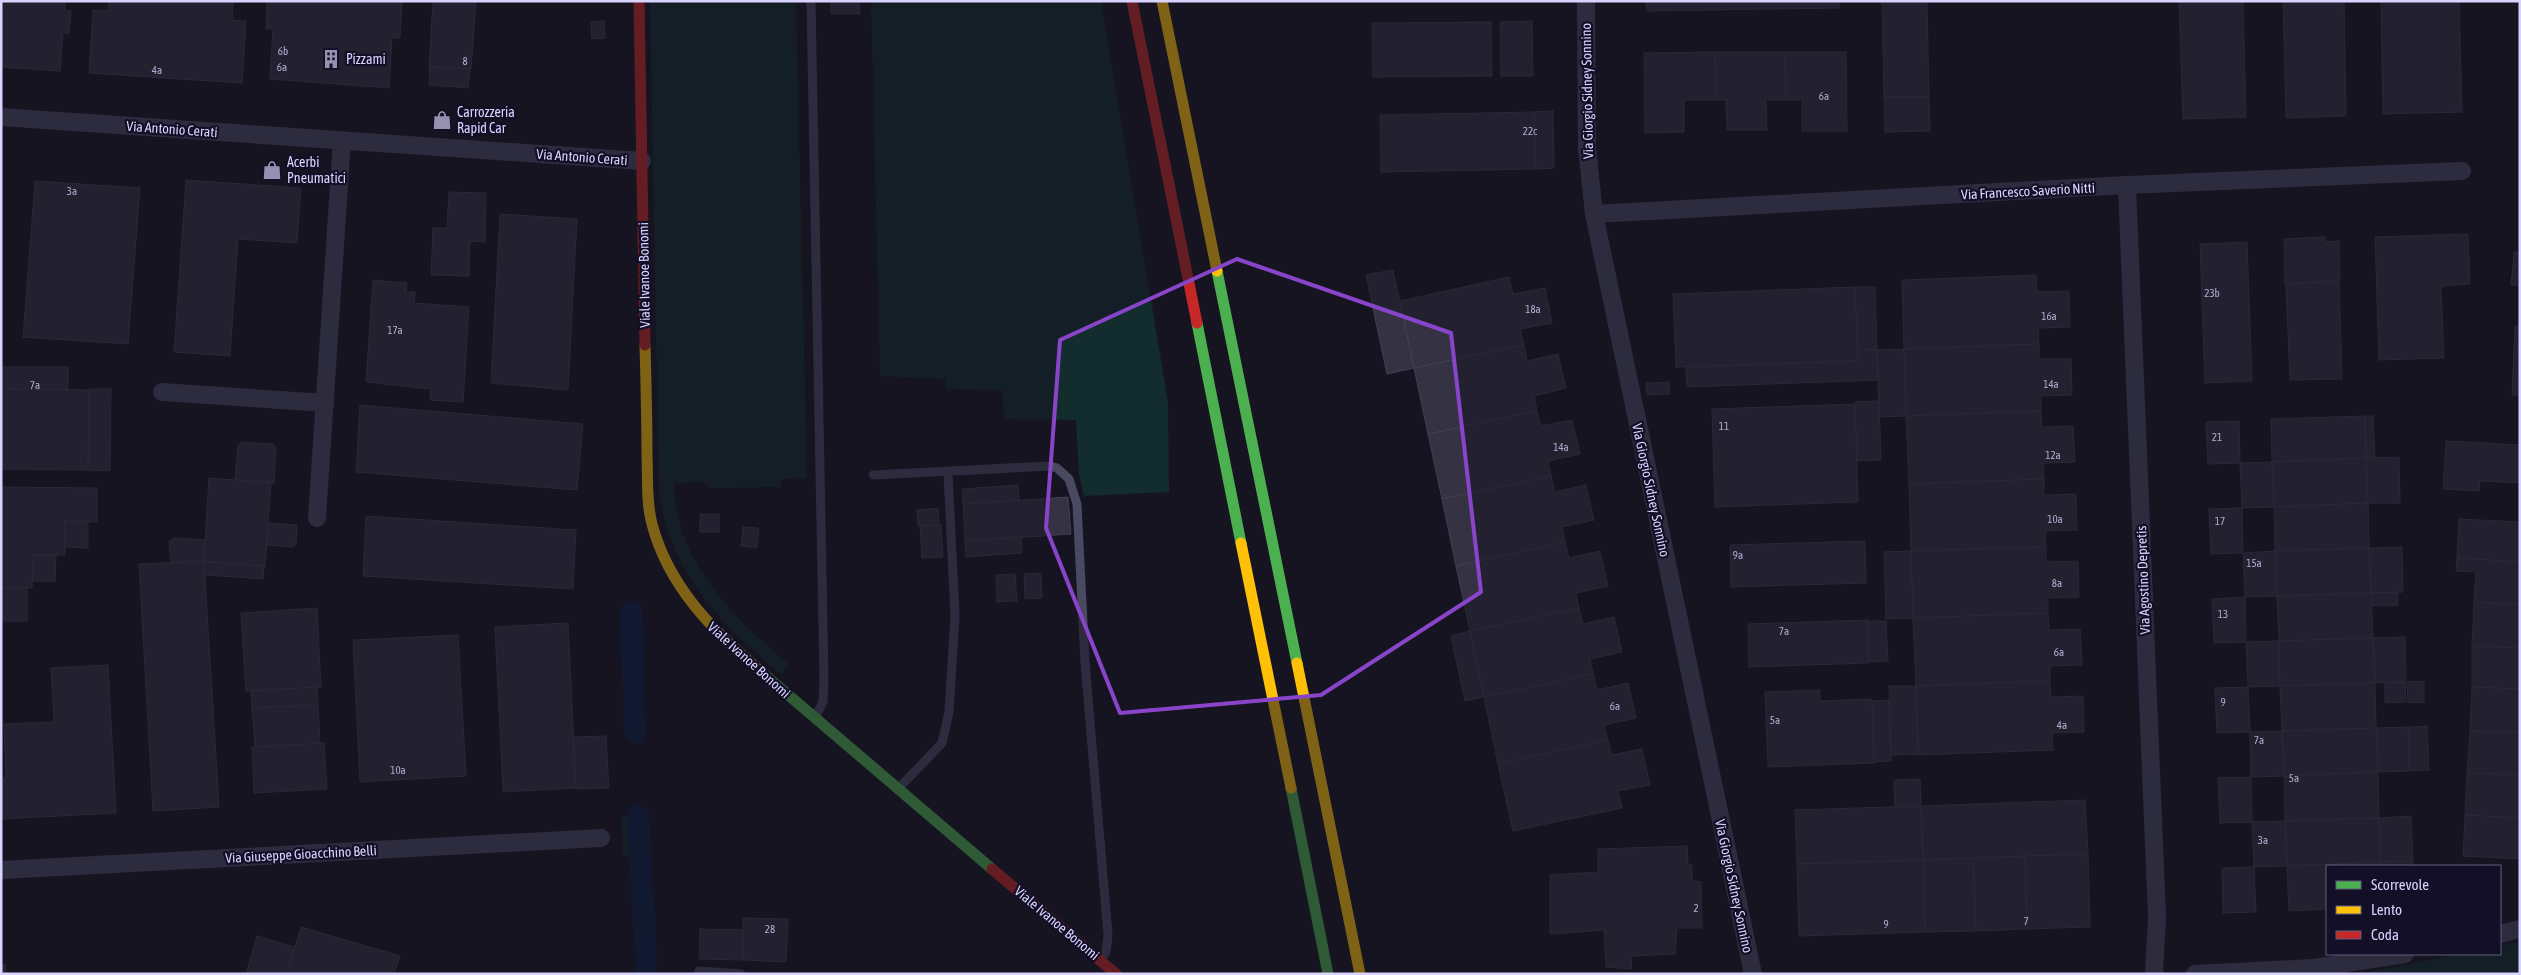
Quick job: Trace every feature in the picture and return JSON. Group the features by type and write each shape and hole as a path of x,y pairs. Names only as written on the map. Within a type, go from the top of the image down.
{"main road":[{"name":"Viale Ivanoe Bonomi","path":"639,1 648,502 655,536 677,582 708,624 815,718 1116,974"},
{"path":"1132,1 1328,974"},
{"path":"1164,1 1169,37 1360,974"}],"street":[{"name":"Via Giorgio Sidney Sonnino","path":"1586,1 1587,148 1594,214 1753,974"},
{"name":"Via Antonio Cerati","path":"1,117 642,161"},
{"path":"317,518 342,140"},
{"name":"Via Francesco Saverio Nitti","path":"1594,214 2127,185 2462,171"},
{"name":"Via Agostino Depretis","path":"2127,185 2157,917 2154,974"},
{"path":"162,392 324,403"},
{"name":"Via Giuseppe Gioacchino Belli","path":"1,870 601,838"},
{"path":"2501,934 2520,929"},
{"path":"2196,974 2314,968 2398,955"}],"lane":[{"path":"811,1 824,679 823,702 815,718"},
{"path":"874,475 948,473 1050,466 1064,473 1072,486 1080,526 1085,662 1108,934 1106,952 1100,960"},
{"path":"899,788 938,748 944,738 948,718 952,685 955,616 948,473"},
{"path":"699,971 741,974"}],"highlighted area":[{"path":"1237,259 1451,333 1481,592 1321,695 1120,713 1046,528 1060,340"}],"green space":[{"path":"650,1 796,1 807,478 781,479 781,487 708,488 707,482 674,483 677,511 684,538 696,562 710,585 728,607 747,627 789,664 782,675 759,656 702,596 675,550 659,494"},
{"path":"871,1 1101,1 1168,402 1169,492 1084,496 1079,474 1076,420 1004,419 1002,390 946,389 945,379 880,376"},
{"path":"644,815 645,855 623,856 621,817"},
{"path":"2520,942 2520,973 2358,974 2457,955 2501,955 2501,946"}],"building":[{"path":"1,1 65,1 65,10 71,11 69,33 63,33 60,71 1,67"},
{"path":"109,1 233,1 232,20 246,21 242,83 89,73 93,10 108,11"},
{"name":"Pizzami","path":"267,1 402,1 400,38 392,38 389,88 270,79 273,29 266,29"},
{"path":"433,1 476,2 471,69 429,67"},
{"path":"831,1 859,1 860,14 831,14"},
{"path":"1646,1 1839,1 1839,8 1647,11"},
{"path":"1882,1 1927,1 1929,97 1884,97"},
{"path":"2179,1 2243,1 2246,117 2183,119"},
{"path":"2283,1 2344,1 2346,116 2286,118"},
{"path":"2381,1 2459,1 2462,112 2383,114"},
{"path":"604,21 605,38 592,39 591,22"},
{"path":"1532,21 1533,76 1501,76 1500,22"},
{"path":"1491,22 1492,76 1373,77 1372,23"},
{"path":"1715,52 1716,100 1684,100 1684,132 1645,133 1644,53"},
{"path":"1715,52 1785,52 1786,100 1766,100 1767,130 1727,130 1726,100 1716,100"},
{"path":"1785,52 1846,52 1847,131 1802,131 1802,100 1786,100"},
{"path":"430,67 470,69 468,88 429,85"},
{"path":"1884,97 1929,97 1930,131 1885,132"},
{"path":"1553,111 1554,168 1536,169 1534,112"},
{"path":"1534,112 1536,169 1381,172 1380,115"},
{"path":"186,180 301,188 297,243 238,239 230,356 174,352"},
{"path":"35,181 140,188 128,344 23,337"},
{"path":"449,192 486,193 485,242 470,241 469,276 431,275 433,228 447,228"},
{"path":"500,214 577,219 568,390 491,383"},
{"path":"2468,234 2470,284 2441,286 2444,358 2379,360 2375,237"},
{"path":"2325,237 2325,242 2339,241 2340,281 2285,284 2284,239"},
{"path":"2247,242 2252,381 2205,383 2200,244"},
{"path":"2514,252 2520,252 2520,265 2513,265"},
{"path":"2513,265 2520,265 2520,285 2511,285"},
{"path":"1393,270 1414,368 1387,374 1366,275"},
{"path":"2036,275 2037,292 2069,291 2070,327 2038,328 2039,344 1904,349 1902,280"},
{"path":"1509,277 1513,294 1545,288 1552,323 1520,329 1524,345 1414,368 1400,301"},
{"path":"373,280 407,283 406,292 415,292 414,303 469,307 463,402 430,400 431,389 366,382"},
{"path":"2339,281 2342,379 2290,380 2286,284"},
{"path":"1855,287 1858,361 1676,367 1673,294"},
{"path":"1855,287 1875,287 1877,350 1858,350"},
{"path":"2515,326 2520,326 2520,395 2512,395"},
{"path":"2039,344 2039,359 2071,359 2072,395 2041,396 2041,411 1906,416 1904,349"},
{"path":"1524,345 1527,361 1558,354 1566,388 1534,396 1537,411 1428,434 1414,368"},
{"path":"1904,349 1906,416 1879,417 1877,350"},
{"path":"1858,350 1877,350 1878,380 1687,387 1686,367 1858,361"},
{"path":"1,367 68,367 68,390 1,389"},
{"path":"1669,382 1669,394 1647,395 1646,383"},
{"path":"1,389 89,390 88,470 1,469"},
{"path":"89,389 111,389 110,471 88,470"},
{"path":"1879,401 1881,460 1857,461 1855,402"},
{"path":"1855,404 1858,502 1715,507 1712,409"},
{"path":"360,405 583,424 577,490 356,472"},
{"path":"1537,411 1541,426 1572,420 1580,454 1548,461 1551,476 1442,499 1428,434"},
{"path":"2041,411 2042,427 2073,426 2075,462 2043,463 2044,479 1909,484 1906,416"},
{"path":"2365,416 2373,416 2375,458 2366,458"},
{"path":"2365,416 2366,458 2272,462 2271,419"},
{"path":"2239,421 2240,463 2208,464 2206,422"},
{"path":"2446,441 2520,445 2520,483 2480,481 2479,491 2443,489"},
{"path":"241,442 273,444 276,448 274,483 235,480 238,446"},
{"path":"2399,457 2400,503 2368,503 2366,458"},
{"path":"2366,458 2368,503 2274,507 2272,462"},
{"path":"2272,462 2274,507 2242,508 2240,463"},
{"path":"1551,476 1555,492 1586,485 1594,520 1562,527 1565,542 1456,566 1442,499"},
{"path":"209,478 271,483 265,567 204,561"},
{"path":"2044,479 2044,495 2076,494 2077,530 2045,531 2046,547 1911,551 1909,484"},
{"path":"1018,485 1019,500 963,504 962,489"},
{"path":"1,487 97,488 97,522 65,521 65,555 33,555 32,588 1,588"},
{"path":"1068,497 1071,534 965,541 963,504"},
{"path":"2368,503 2369,548 2275,551 2274,507"},
{"path":"938,508 939,525 918,526 917,510"},
{"path":"2242,508 2243,553 2211,554 2209,509"},
{"path":"700,514 719,514 719,532 700,532"},
{"path":"366,516 576,530 573,589 363,576"},
{"path":"2459,519 2520,522 2520,562 2457,558"},
{"path":"65,521 88,522 88,548 65,547"},
{"path":"268,523 297,525 296,544 293,547 267,545"},
{"path":"941,525 943,557 922,558 920,526"},
{"path":"743,527 759,528 757,548 741,546"},
{"path":"1021,537 1022,553 966,557 965,541"},
{"path":"174,538 205,540 204,561 171,563 169,542"},
{"path":"1865,541 1866,583 1731,587 1730,545"},
{"path":"1565,542 1569,558 1600,551 1608,586 1576,593 1579,608 1470,631 1456,566"},
{"path":"2046,547 2046,562 2078,561 2079,597 2048,598 2048,613 1913,618 1911,551"},
{"path":"2402,547 2403,592 2371,593 2369,548"},
{"path":"2369,548 2371,593 2277,596 2275,551"},
{"path":"1911,551 1913,618 1886,619 1884,552"},
{"path":"2275,551 2277,596 2245,597 2243,553"},
{"path":"33,555 56,555 55,581 32,581"},
{"path":"2457,558 2520,562 2520,605 2474,602 2476,572 2456,571"},
{"path":"204,561 219,807 153,811 139,564"},
{"path":"205,562 264,566 263,579 206,575"},
{"path":"1041,573 1042,598 1025,599 1024,574"},
{"path":"1015,574 1017,601 997,602 996,575"},
{"path":"1,588 27,588 27,621 1,621"},
{"path":"2398,592 2398,605 2372,606 2371,593"},
{"path":"2371,593 2373,638 2279,641 2277,596"},
{"path":"2245,597 2246,642 2214,643 2212,599"},
{"path":"2474,602 2520,605 2520,648 2472,646"},
{"path":"317,608 321,687 246,691 241,613"},
{"path":"1579,608 1583,624 1614,617 1622,652 1590,659 1593,674 1484,697 1470,631"},
{"path":"2048,613 2049,630 2080,629 2082,665 2050,666 2050,681 1916,686 1913,618"},
{"path":"1868,620 1869,663 1749,667 1748,624"},
{"path":"1868,621 1886,621 1888,661 1869,662"},
{"path":"568,623 576,788 503,792 495,627"},
{"path":"1470,631 1484,697 1465,701 1451,636"},
{"path":"458,635 466,776 360,782 353,640"},
{"path":"2405,637 2406,682 2375,683 2373,638"},
{"path":"2373,638 2375,683 2280,686 2279,641"},
{"path":"2279,641 2280,686 2248,687 2246,642"},
{"path":"2472,646 2520,648 2520,689 2472,687"},
{"path":"108,665 116,813 1,819 1,778 6,778 4,724 54,722 51,668"},
{"path":"1593,674 1597,690 1628,683 1636,718 1604,725 1608,740 1498,764 1484,697"},
{"path":"2050,681 2051,697 2083,696 2084,732 2052,733 2053,750 1918,755 1916,686"},
{"path":"2424,681 2424,702 2408,703 2407,682"},
{"path":"2405,682 2406,702 2385,703 2385,683"},
{"path":"2375,683 2376,728 2282,731 2280,686"},
{"path":"1889,686 1916,686 1918,754 1891,755"},
{"path":"317,687 318,705 252,708 251,691"},
{"path":"2248,687 2250,732 2217,733 2215,688"},
{"path":"2472,687 2520,689 2520,733 2470,731"},
{"path":"1820,690 1820,701 1872,699 1874,763 1768,767 1765,692"},
{"path":"1889,700 1891,761 1874,762 1872,701"},
{"path":"318,705 320,744 255,747 252,708"},
{"path":"2427,726 2429,770 2409,771 2408,727"},
{"path":"2408,727 2409,771 2378,772 2376,728"},
{"path":"2376,728 2378,772 2284,776 2282,731"},
{"path":"2282,731 2284,776 2251,777 2250,732"},
{"path":"2470,731 2520,733 2520,775 2467,773"},
{"path":"606,736 609,788 576,789 573,737"},
{"path":"1608,740 1611,755 1642,749 1650,785 1618,791 1622,808 1513,831 1498,764"},
{"path":"324,743 327,789 254,793 252,747"},
{"path":"2378,772 2379,818 2285,821 2284,776"},
{"path":"2467,773 2520,775 2520,818 2465,815"},
{"path":"2251,777 2252,822 2220,823 2218,778"},
{"path":"1920,779 1921,806 1895,807 1894,780"},
{"path":"2085,800 2088,854 1923,860 1921,806"},
{"path":"1921,806 1923,860 1797,864 1795,810"},
{"path":"2465,815 2520,818 2520,859 2463,856"},
{"path":"2411,816 2413,861 2381,862 2379,818"},
{"path":"2379,818 2381,862 2287,866 2285,821"},
{"path":"2285,821 2287,866 2254,867 2252,822"},
{"path":"1687,846 1688,864 1692,865 1692,881 1701,882 1702,928 1677,928 1675,954 1632,956 1631,969 1606,967 1604,930 1550,934 1550,875 1598,872 1598,849"},
{"path":"2088,854 2090,927 2027,929 2025,856"},
{"path":"2025,856 2027,929 1976,931 1973,858"},
{"path":"1973,858 1976,931 1925,932 1923,860"},
{"path":"1923,860 1925,932 1799,936 1797,864"},
{"path":"2413,861 2413,865 2381,865 2381,862"},
{"path":"2381,862 2381,865 2326,865 2326,909 2289,911 2287,866"},
{"path":"2254,867 2256,912 2223,913 2222,868"},
{"path":"743,918 788,919 786,962 743,960"},
{"path":"301,927 400,956 394,974 287,974"},
{"path":"700,929 743,930 743,960 699,959"},
{"path":"257,936 295,947 287,974 246,974"},
{"path":"5,964 6,974 1,974 1,965"}],"waterway":[{"path":"631,612 635,732"},
{"path":"638,816 647,974"}],"traffic: fast":[{"path":"1217,271 1297,663"},
{"path":"1197,323 1241,543"},
{"path":"758,669 992,869"},
{"path":"1291,788 1328,974"}],"traffic: slow":[{"path":"1162,1 1217,271"},
{"path":"645,345 648,499 650,516 659,546 680,586 693,604 708,622 758,669"},
{"path":"1241,543 1291,788"},
{"path":"1297,663 1360,974"}],"traffic: jam":[{"path":"639,1 645,345"},
{"path":"1132,1 1197,323"},
{"path":"992,869 1116,974"}],"place":[{"name":"Pizzami","path":"331,59"},
{"name":"Carrozzeria Rapid Car","path":"442,120"},
{"name":"Acerbi Pneumatici","path":"272,170"}]}
